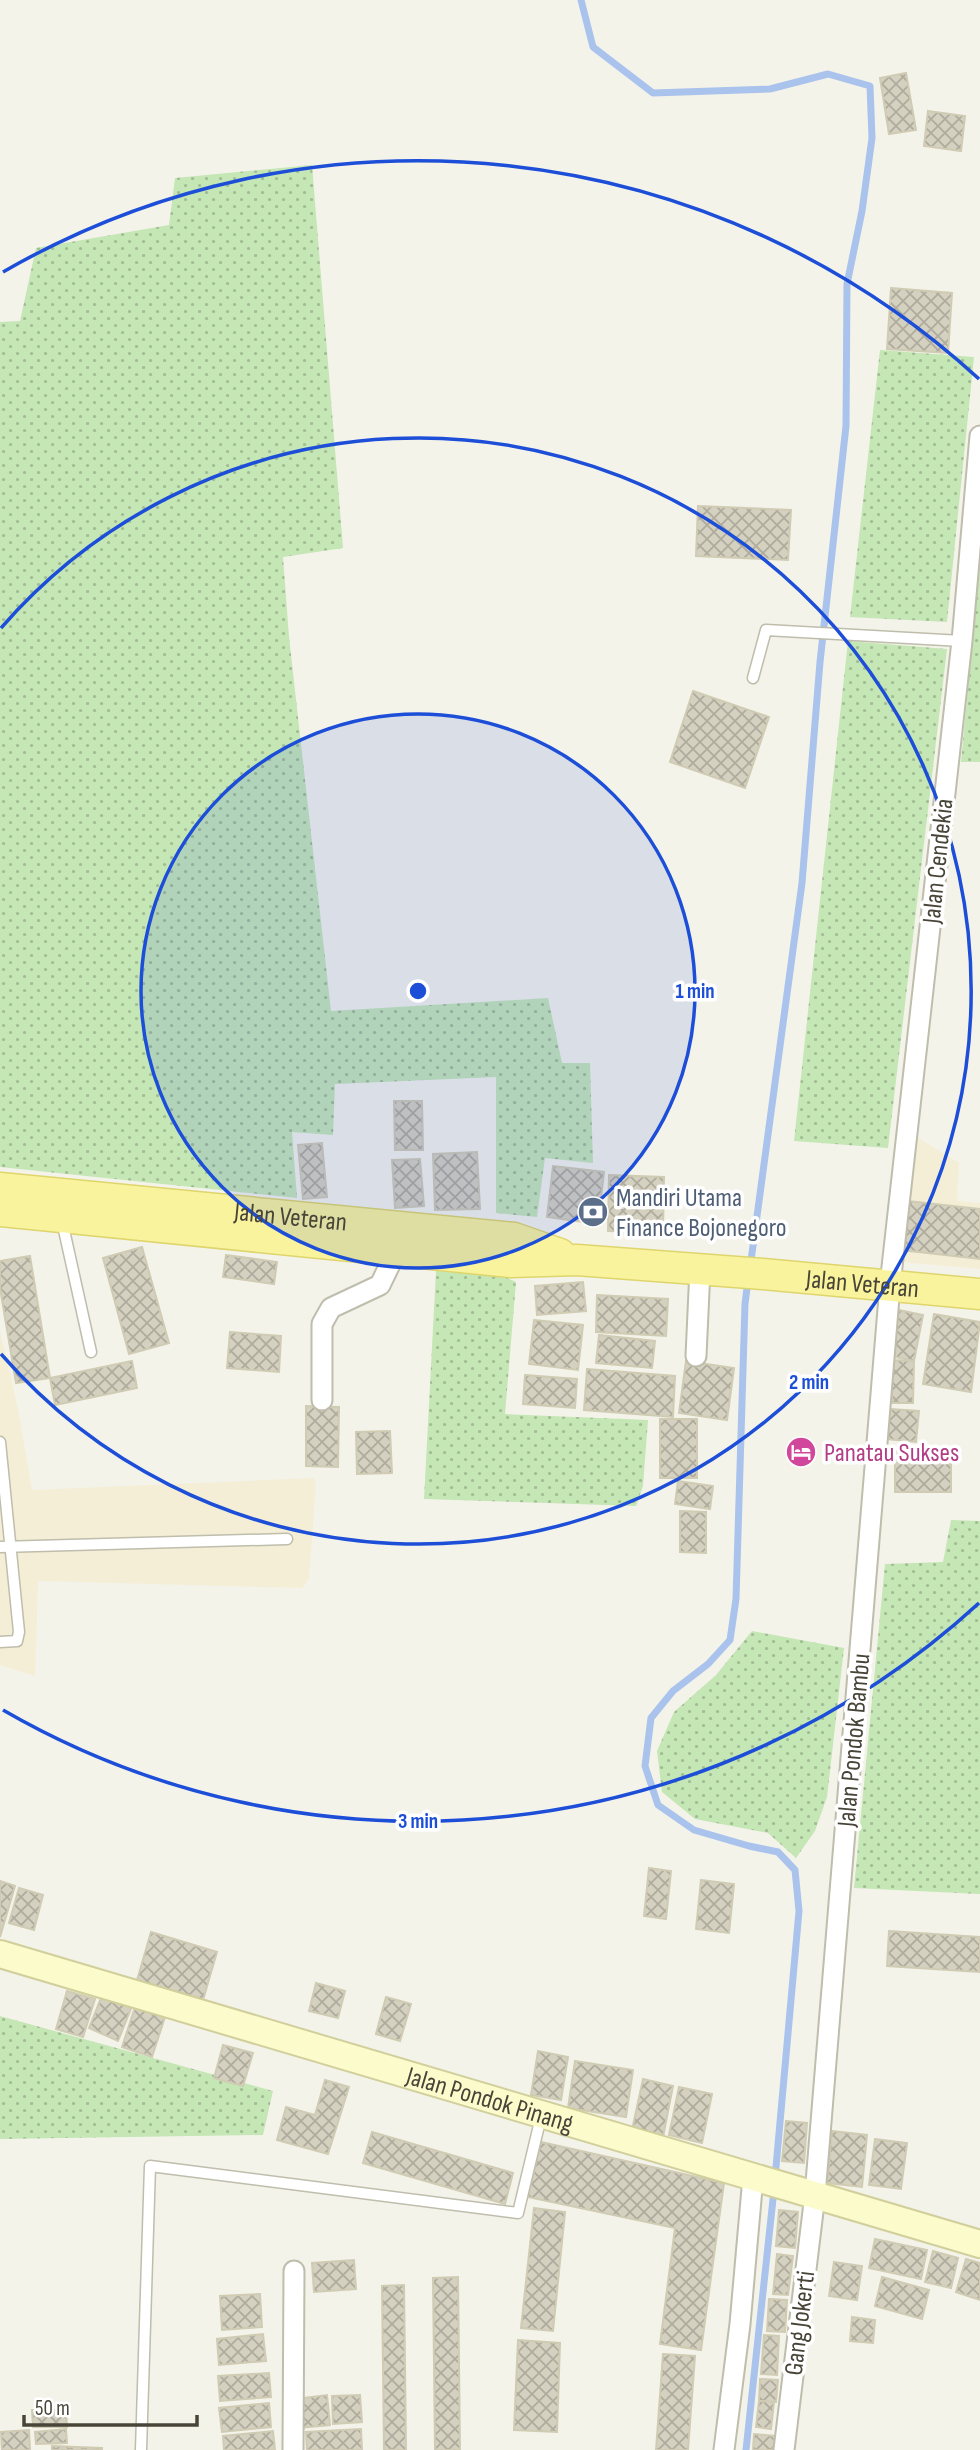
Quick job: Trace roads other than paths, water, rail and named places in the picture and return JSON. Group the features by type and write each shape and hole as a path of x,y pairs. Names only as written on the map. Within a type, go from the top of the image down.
{"main road":[{"name":"Jalan Veteran","path":"0,1188 514,1238 577,1260"},
{"name":"Jalan Veteran","path":"0,1211 511,1262 577,1260 763,1273 980,1294"}],"street":[{"name":"Jalan Cendekia","path":"890,1285 962,641 980,436"},
{"path":"322,1400 322,1324 331,1308 380,1285 397,1250"},
{"path":"696,1356 706,1269"},
{"name":"Jalan Pondok Bambu","path":"803,2192 890,1285"},
{"name":"Jalan Pondok Pinang","path":"0,1954 980,2244"},
{"path":"724,2450 755,2178"},
{"name":"Gang Jokerti","path":"784,2450 803,2192"},
{"path":"293,2450 294,2271"}],"lane":[{"path":"753,678 766,630 962,641"},
{"path":"61,1217 91,1352"},
{"path":"0,1442 5,1547 19,1632 17,1642 0,1642"},
{"path":"5,1547 287,1539"},
{"path":"141,2450 150,2166 518,2213 542,2115"}],"waterway":[{"path":"581,0 593,47 653,93 770,89 828,74 870,86 872,138 862,211 847,284 846,426 820,662 802,883 750,1268"},
{"path":"748,1280 736,1599 730,1640 708,1664 673,1691 651,1718 645,1766 658,1805 694,1830 778,1852 795,1870 799,1911 775,2178"},
{"path":"746,2450 774,2190"}],"place":[{"name":"Mandiri Utama Finance Bojonegoro","path":"593,1212"},
{"name":"Panatau Sukses","path":"801,1452"}]}
